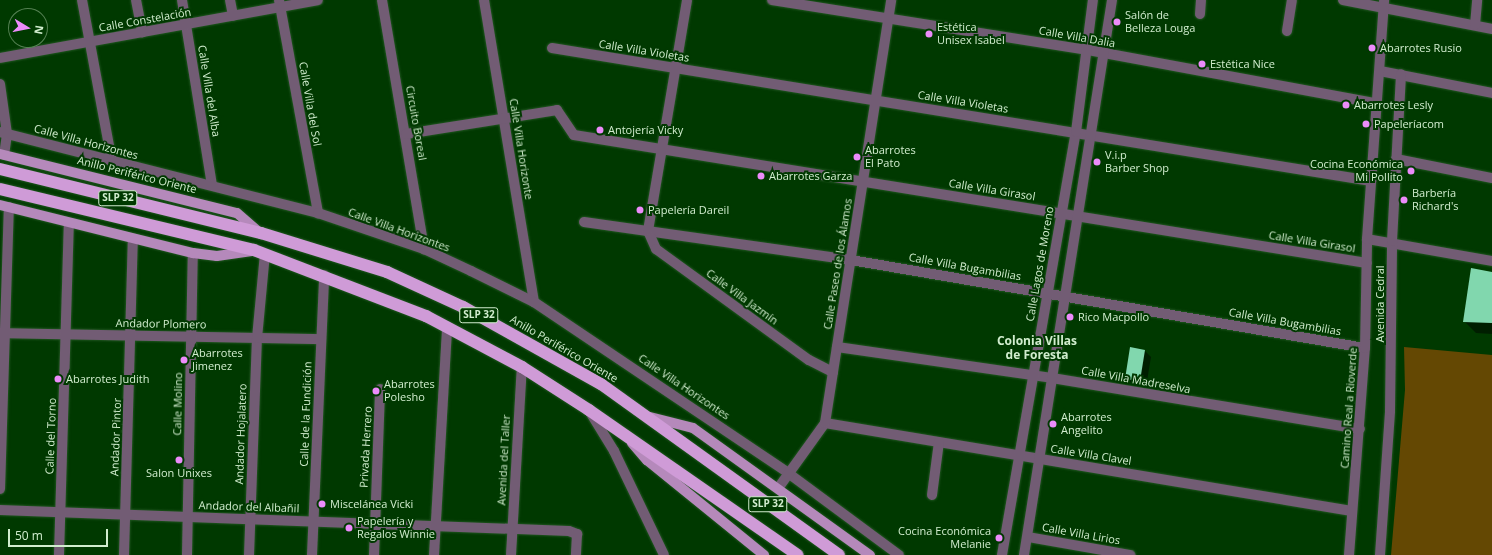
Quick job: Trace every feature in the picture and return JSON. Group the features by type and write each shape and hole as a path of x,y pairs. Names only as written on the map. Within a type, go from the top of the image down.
{"highway":[{"name":"Anillo Periférico Oriente","path":"0,169 261,233 386,272 463,306 601,384 650,417 839,555"},
{"name":"SLP 32","path":"0,189 260,252 324,275 447,328 522,367 589,410 798,555"}],"main road":[{"name":"Anillo Periférico Oriente","path":"2,155 237,213 261,233"},
{"path":"5,206 132,239 193,253 217,256 260,252"},
{"name":"Anillo Periférico Oriente","path":"650,417 693,428 779,487 870,555"},
{"path":"626,437 647,460 764,555"}],"street":[{"path":"82,0 112,162"},
{"path":"136,0 142,32"},
{"name":"Calle Villa del Alba","path":"182,0 212,185"},
{"path":"230,0 233,16"},
{"name":"Calle Constelación","path":"0,58 233,16 280,3 318,0"},
{"name":"Circuito Boreal","path":"382,0 406,134 424,249"},
{"name":"Calle Villa Horizonte","path":"484,0 534,302"},
{"path":"648,231 687,0"},
{"name":"Calle Villa Dalia","path":"772,0 888,20 1088,50 1378,104"},
{"name":"Calle Paseo de los Álamos","path":"779,487 825,423 891,0"},
{"name":"Calle Lagos de Moreno","path":"1002,555 1076,132 1088,50 1093,0"},
{"path":"1024,555 1093,135 1112,0"},
{"path":"1200,14 1201,0"},
{"path":"1287,31 1292,0"},
{"path":"1343,0 1384,4 1492,29"},
{"path":"1475,25 1477,0"},
{"name":"Calle Villa del Sol","path":"280,3 318,213"},
{"name":"Camino Real a Rioverde","path":"1349,555 1360,430 1365,348 1367,239 1378,104 1384,4"},
{"name":"Calle Villa Violetas","path":"552,48 1371,181"},
{"path":"1380,71 1492,93"},
{"name":"Avenida Cedral","path":"1380,555 1390,411 1392,241 1401,74"},
{"path":"0,84 4,133 2,155"},
{"name":"Calle Villa Girasol","path":"504,119 557,110 574,135 662,151 1061,213 1366,263"},
{"path":"406,134 504,119"},
{"name":"Calle Villa Horizontes","path":"4,133 112,162 212,185 318,213 424,249 534,302 788,473 899,555"},
{"path":"1396,159 1492,178"},
{"path":"0,489 5,206"},
{"name":"Calle Villa Bugambilias","path":"584,222 851,260 1365,348"},
{"name":"Calle del Torno","path":"59,555 67,332 69,223"},
{"name":"Calle Villa Jazmín","path":"648,231 656,250 809,360 833,372"},
{"name":"Andador Pintor","path":"124,555 133,336 132,239"},
{"path":"1367,239 1392,241 1492,261"},
{"name":"Andador Hojalatero","path":"249,555 260,252"},
{"name":"Calle Molino","path":"187,555 193,253"},
{"name":"Calle de la Fundición","path":"312,555 324,275"},
{"path":"434,555 447,328"},
{"name":"Andador Plomero","path":"3,334 67,332 133,336 321,339"},
{"name":"Calle Villa Madreselva","path":"837,347 1052,378 1360,430"},
{"name":"Avenida del Taller","path":"511,555 522,367"},
{"name":"Privada Herrero","path":"374,555 380,389"},
{"path":"589,410 614,451 664,555"},
{"name":"Calle Villa Clavel","path":"825,423 1352,510"},
{"path":"932,495 938,442"},
{"name":"Andador del Albañil","path":"0,510 570,531 577,534 576,555"},
{"name":"Calle Villa Lirios","path":"1028,536 1130,555"}],"shaded area":[{"path":"1404,347 1492,355 1492,555 1391,555 1405,390"}],"building":[{"path":"1471,268 1492,272 1492,323 1463,322"},
{"path":"1130,347 1145,350 1140,381 1125,379"}],"place":[{"name":"Salón de Belleza Louga","path":"1117,22"},
{"name":"Estética Unisex Isabel","path":"929,34"},
{"name":"Abarrotes Rusio","path":"1372,48"},
{"name":"Estética Nice","path":"1202,64"},
{"name":"Abarrotes Lesly","path":"1346,105"},
{"name":"Papeleríacom","path":"1366,124"},
{"name":"Antojería Vicky","path":"600,130"},
{"name":"Abarrotes El Pato","path":"857,157"},
{"name":"V.i.p Barber Shop","path":"1097,162"},
{"name":"Cocina Económica Mi Pollito","path":"1411,171"},
{"name":"Abarrotes Garza","path":"761,176"},
{"name":"Barbería Richard's","path":"1404,200"},
{"name":"Papelería Dareil","path":"640,210"},
{"name":"Rico Macpollo","path":"1070,317"},
{"name":"Abarrotes Jimenez","path":"184,360"},
{"name":"Abarrotes Judith","path":"58,379"},
{"name":"Abarrotes Polesho","path":"376,391"},
{"name":"Abarrotes Angelito","path":"1053,424"},
{"name":"Salon Unixes","path":"179,460"},
{"name":"Miscelánea Vicki","path":"322,504"},
{"name":"Papelería y Regalos Winnie","path":"349,528"},
{"name":"Cocina Económica Melanie","path":"999,538"}],"district":[{"name":"Colonia Villas de Foresta","path":"1037,348"}]}
